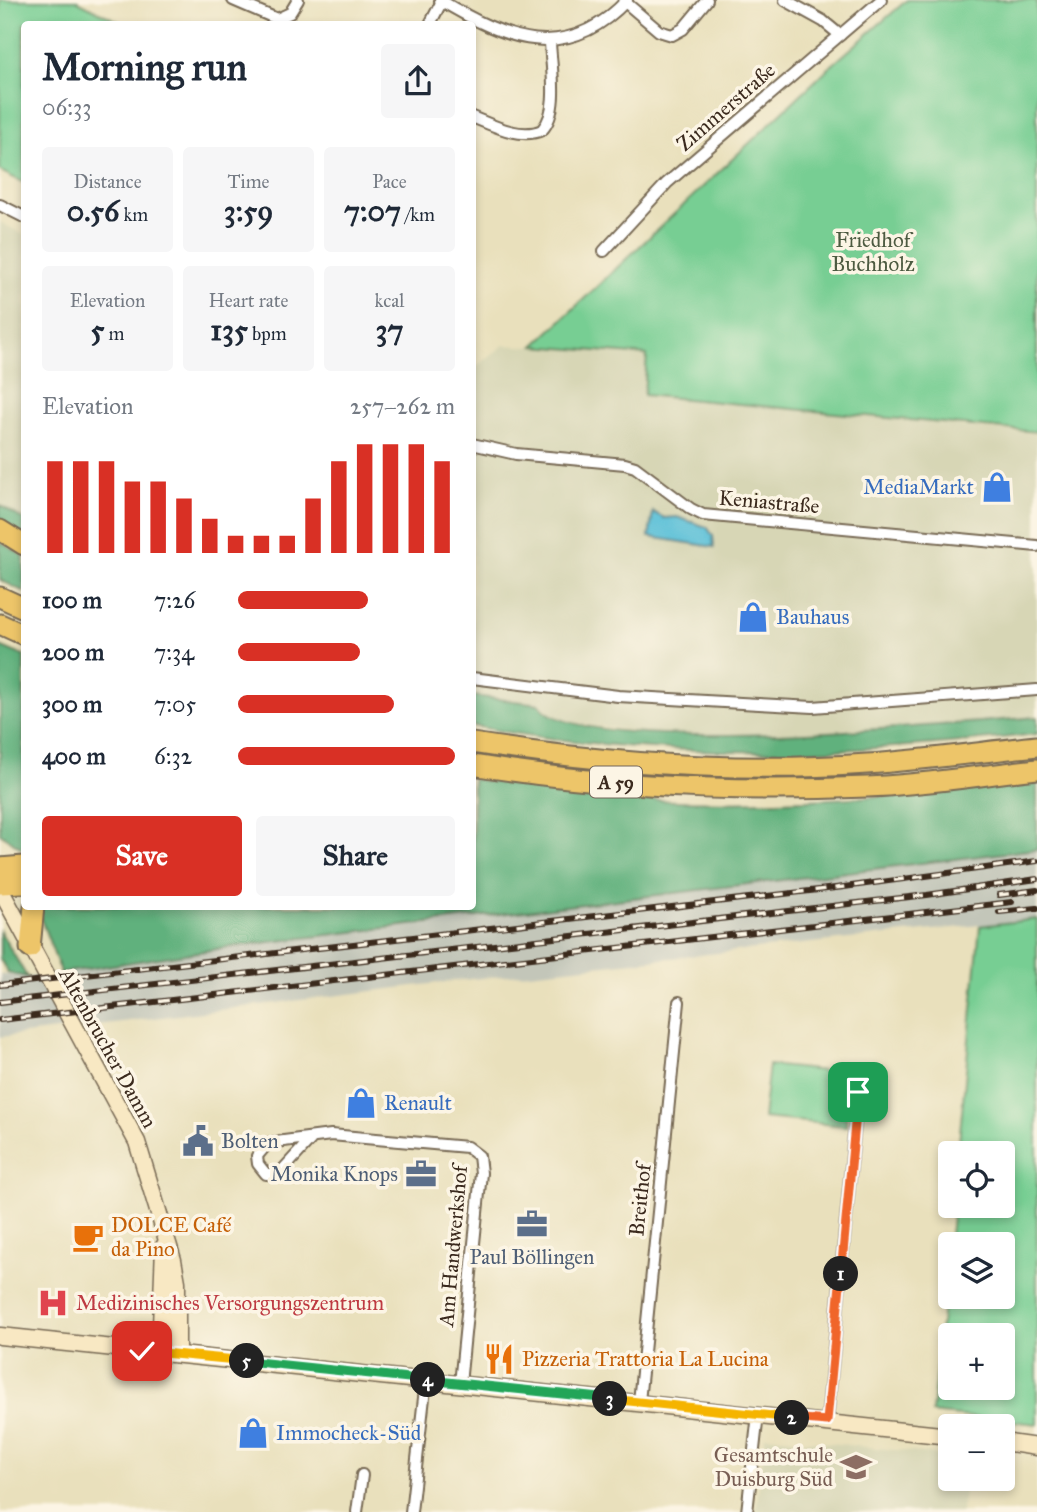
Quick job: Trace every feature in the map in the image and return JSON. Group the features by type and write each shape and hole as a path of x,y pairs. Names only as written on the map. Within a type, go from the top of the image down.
{"highway":[{"path":"0,530 21,543"},
{"path":"0,597 21,607"},
{"path":"0,624 21,634"},
{"name":"A 59","path":"476,743 654,762 758,766 866,764 1037,746"},
{"name":"A 59","path":"476,766 567,778 760,788 869,788 1037,769"},
{"path":"0,868 21,866"},
{"path":"0,887 21,884"},
{"path":"30,948 34,910"}],"main road":[{"name":"Altenbrucher Damm","path":"0,887 30,948 137,1142 177,1282 177,1354"},
{"name":"Altenbrucher Damm","path":"160,1353 164,1233"},
{"path":"0,1336 938,1435"},
{"path":"1015,1444 1037,1447"}],"street":[{"path":"233,0 277,19 290,13 298,0"},
{"path":"476,21 510,35 550,42 591,27 626,1 659,31 672,35 683,29 707,0"},
{"path":"785,0 823,21 840,35"},
{"name":"Zimmerstraße","path":"604,251 667,183 881,0"},
{"path":"431,21 441,1 476,21"},
{"path":"476,118 524,133 542,131 549,123 551,111 550,42"},
{"path":"0,205 21,216"},
{"name":"Keniastraße","path":"476,445 516,454 635,467 691,509 704,515 1037,546"},
{"path":"476,678 618,696 800,707 1037,690"},
{"name":"Breithof","path":"639,1402 679,1002"},
{"path":"827,1421 858,1092"},
{"name":"Am Handwerkshof","path":"313,1138 279,1174 266,1174 258,1164 257,1156 268,1143 331,1135 467,1147 479,1156 481,1172 460,1384"},
{"path":"411,1512 426,1380"},
{"path":"747,1512 758,1414"},
{"path":"357,1512 362,1475"}],"shaded area":[{"path":"0,222 21,233 21,518 0,505"},
{"path":"504,345 647,355 644,395 1037,434 1037,717 865,732 758,736 656,733 567,722 544,712 476,697 476,367"},
{"path":"1037,849 1037,919 462,980 0,1037 0,974 27,977 61,973 237,946"},
{"name":"Gesamtschule Duisburg Süd","path":"765,1436 938,1455 938,1491 964,1491 962,1512 756,1512"}],"green space":[{"path":"0,0 76,0 117,21 21,21 21,182 0,171"},
{"name":"Friedhof Buchholz","path":"907,0 1037,0 1037,432 644,395 647,355 534,346 831,66"},
{"path":"0,505 21,518 21,535 0,522"},
{"path":"0,542 21,554 21,590 0,580"},
{"path":"0,646 21,655 21,848 0,833"},
{"path":"476,696 539,704 567,721 621,731 693,735 857,731 1037,717 1037,734 896,747 825,750 684,750 543,737 476,726"},
{"path":"476,779 608,797 749,802 941,792 1037,783 1037,849 237,946 61,973 39,910 476,910"},
{"path":"1037,919 1037,1424 1015,1422 1015,1414 932,1413 938,1354 938,1400 1015,1400 1015,1323 941,1323 943,1309 1015,1309 1015,1232 950,1232 952,1218 1015,1218 1015,1141 959,1141 980,926"},
{"path":"0,931 27,977 8,973 0,959"},
{"path":"769,1065 833,1072 830,1095 836,1096 846,1117 846,1126 763,1118"}],"water":[{"path":"653,512 664,518 677,517 707,527 713,536 714,547 649,537"}],"railway":[{"path":"0,985 844,887 1037,861"},
{"path":"0,1002 927,895 1037,879"},
{"path":"999,895 1037,890"},
{"path":"0,1020 1012,902"},
{"path":"999,912 1037,908"}],"place":[{"name":"MediaMarkt","path":"997,487"},
{"name":"Bauhaus","path":"753,617"},
{"name":"Renault","path":"361,1103"},
{"name":"Bolten","path":"198,1141"},
{"name":"Monika Knops","path":"421,1174"},
{"name":"Paul Böllingen","path":"532,1224"},
{"name":"DOLCE Café da Pino","path":"88,1237"},
{"name":"Medizinisches Versorgungszentrum","path":"53,1303"},
{"name":"Pizzeria Trattoria La Lucina","path":"499,1359"},
{"name":"Immocheck-Süd","path":"253,1433"},
{"name":"Gesamtschule Duisburg Süd","path":"856,1467"}],"route":[{"path":"142,1351 827,1421 858,1092"}]}
